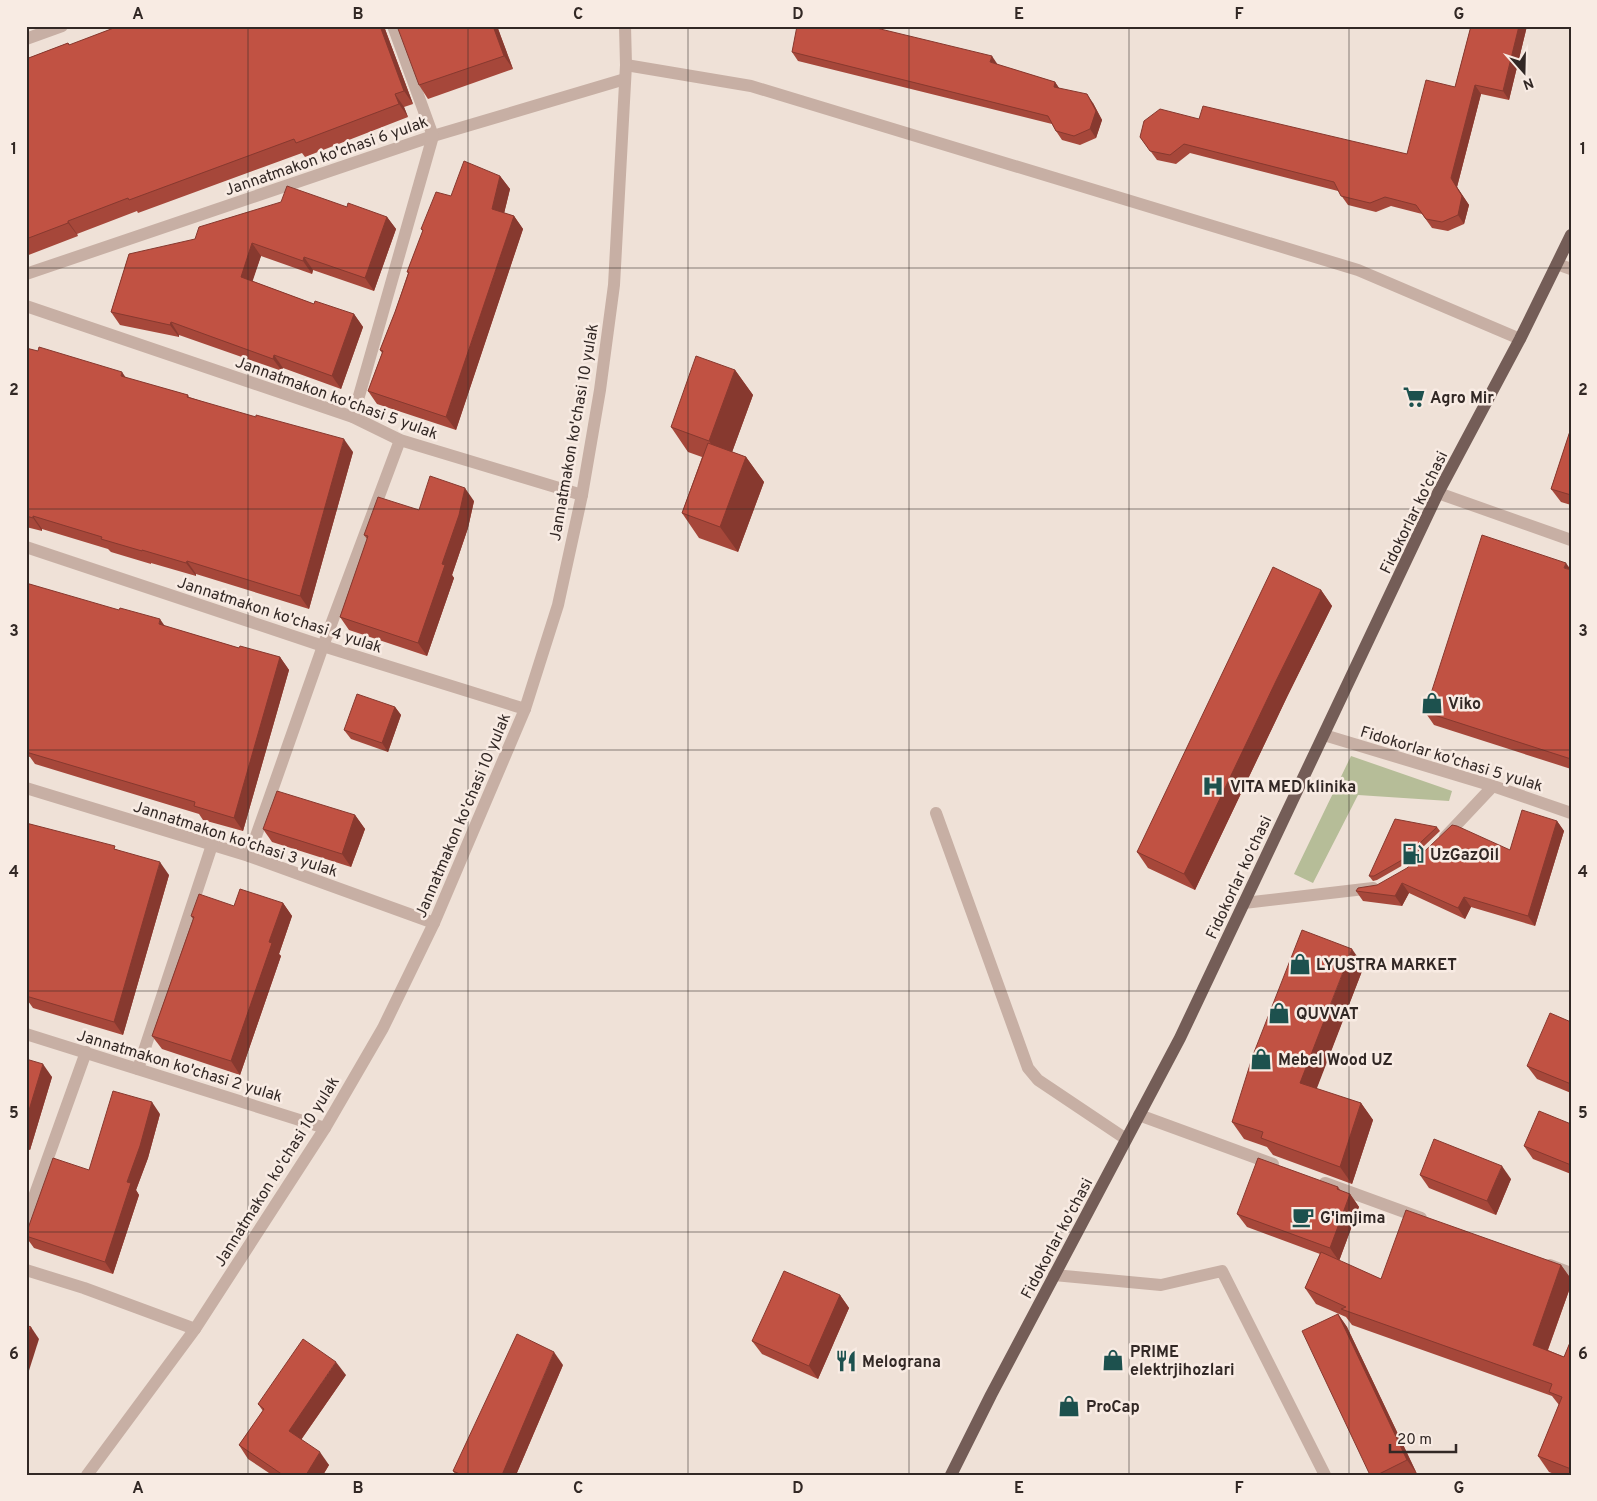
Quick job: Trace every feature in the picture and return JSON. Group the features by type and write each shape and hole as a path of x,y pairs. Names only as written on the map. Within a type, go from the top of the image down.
{"main road":[{"name":"Fidokorlar ko'chasi","path":"951,1475 1054,1275 1180,1038 1438,493 1520,339 1571,235"}],"street":[{"path":"26,39 62,26"},
{"path":"353,417 433,136 393,26"},
{"path":"625,26 625,79"},
{"path":"626,64 751,86 1358,270 1520,339"},
{"name":"Jannatmakon ko'chasi 6 yulak","path":"26,274 433,136 625,79"},
{"name":"Jannatmakon ko'chasi 10 yulak","path":"87,1475 195,1328 324,1128 382,1028 434,923 525,709 558,605 582,495 600,390 614,285 625,79"},
{"path":"1557,264 1571,269"},
{"name":"Jannatmakon ko'chasi 5 yulak","path":"26,306 353,417 400,440 582,495"},
{"path":"249,856 323,646 400,440"},
{"path":"1438,493 1571,540"},
{"name":"Jannatmakon ko'chasi 4 yulak","path":"26,547 323,646 525,709"},
{"name":"Fidokorlar ko'chasi 5 yulak","path":"1324,735 1493,786 1571,813"},
{"path":"1438,845 1493,786"},
{"name":"Jannatmakon ko'chasi 3 yulak","path":"26,788 249,856 434,923"},
{"path":"936,813 1028,1068 1038,1080 1126,1139"},
{"path":"138,1069 212,845"},
{"path":"1244,903 1380,888 1388,883"},
{"name":"Jannatmakon ko'chasi 2 yulak","path":"26,1034 324,1128"},
{"path":"26,1219 86,1052"},
{"path":"1139,1115 1289,1170"},
{"path":"1318,1180 1430,1221"},
{"path":"1543,1263 1571,1273"},
{"path":"26,1270 84,1288 195,1328"},
{"path":"1054,1275 1160,1285 1222,1271 1325,1475"}],"green space":[{"path":"1351,756 1452,791 1449,801 1358,795 1313,883 1294,874"}],"building":[{"path":"119,26 380,26 404,91 395,94 399,104 296,143 294,139 129,200 128,198 26,239 26,59"},
{"path":"397,26 493,26 504,56 419,85"},
{"path":"797,26 868,26 992,56 990,62 1055,82 1054,87 1087,94 1096,111 1090,129 1074,136 1056,131 1048,116 792,52"},
{"path":"1471,26 1519,26 1503,91 1475,85 1451,178 1462,196 1458,215 1442,222 1426,219 1416,205 1385,197 1370,203 1341,196 1334,182 1184,144 1170,155 1150,151 1140,137 1144,121 1160,109 1199,119 1203,106 1407,154 1426,80 1455,87"},
{"path":"464,161 500,176 492,209 514,216 446,417 368,391 383,351 380,350 423,230 421,229 436,192 451,196"},
{"path":"287,186 347,207 348,203 387,217 365,278 304,257 303,261 252,243 241,277 314,304 315,301 354,314 332,376 274,355 273,359 171,322 170,325 111,312 129,254 195,239 199,227 281,202"},
{"path":"39,347 122,372 121,376 188,395 187,397 344,439 300,596 187,561 186,563 101,539 102,537 33,516 33,518 26,516 26,348 38,351"},
{"path":"696,356 735,370 709,441 671,427"},
{"path":"1571,428 1571,495 1551,489"},
{"path":"708,443 746,457 720,527 682,513"},
{"path":"430,476 465,488 459,515 442,564 445,565 418,643 340,617 368,536 364,535 378,497 419,510"},
{"path":"1482,535 1566,563 1564,568 1571,570 1571,759 1425,712"},
{"path":"1273,567 1321,590 1184,874 1137,852"},
{"path":"26,583 119,610 120,608 160,619 159,624 239,648 240,646 280,657 234,818 194,806 195,802 26,752"},
{"path":"357,694 395,707 382,743 344,730"},
{"path":"277,791 355,815 342,854 263,829"},
{"path":"1522,810 1557,821 1528,916 1464,897 1458,908 1402,883 1395,896 1356,891 1358,888 1377,885 1407,868 1452,825 1510,850"},
{"path":"1395,819 1437,827 1402,860 1374,876 1369,876"},
{"path":"26,823 115,846 114,849 160,862 114,1022 26,996"},
{"path":"240,889 283,903 269,942 272,943 231,1061 152,1036 194,917 191,916 199,894 234,906"},
{"path":"1302,930 1352,949 1300,1083 1361,1103 1340,1167 1261,1138 1263,1132 1232,1122 1253,1055"},
{"path":"1550,1013 1571,1022 1571,1084 1527,1066"},
{"path":"26,1059 43,1064 26,1120"},
{"path":"113,1091 152,1102 140,1146 127,1182 131,1183 105,1262 26,1236 26,1234 53,1158 89,1170"},
{"path":"1539,1111 1571,1124 1571,1165 1524,1146"},
{"path":"1434,1139 1502,1166 1487,1201 1420,1175"},
{"name":"G'imjima","path":"1258,1158 1338,1187 1337,1189 1350,1194 1330,1248 1237,1214"},
{"path":"1406,1210 1561,1265 1533,1345 1564,1357 1571,1340 1571,1469 1538,1456 1562,1397 1549,1392 1552,1384 1341,1309 1346,1307 1305,1288 1321,1252 1381,1279"},
{"path":"784,1271 840,1295 809,1366 752,1341"},
{"path":"1338,1314 1407,1460 1377,1475 1370,1475 1302,1331"},
{"path":"26,1325 31,1327 26,1340"},
{"path":"517,1334 554,1352 502,1475 462,1475 453,1471"},
{"path":"303,1339 336,1362 289,1431 320,1452 306,1475 283,1475 239,1445 264,1409 258,1404"}],"place":[{"name":"Agro Mir","path":"1414,397"},
{"name":"Viko","path":"1432,703"},
{"name":"VITA MED klinika","path":"1213,786"},
{"name":"UzGazOil","path":"1413,854"},
{"name":"LYUSTRA MARKET","path":"1300,964"},
{"name":"QUVVAT","path":"1279,1013"},
{"name":"Mebel Wood UZ","path":"1261,1059"},
{"name":"G'imjima","path":"1303,1217"},
{"name":"PRIME elektrjihozlari","path":"1113,1360"},
{"name":"Melograna","path":"846,1361"},
{"name":"ProCap","path":"1069,1406"}]}
